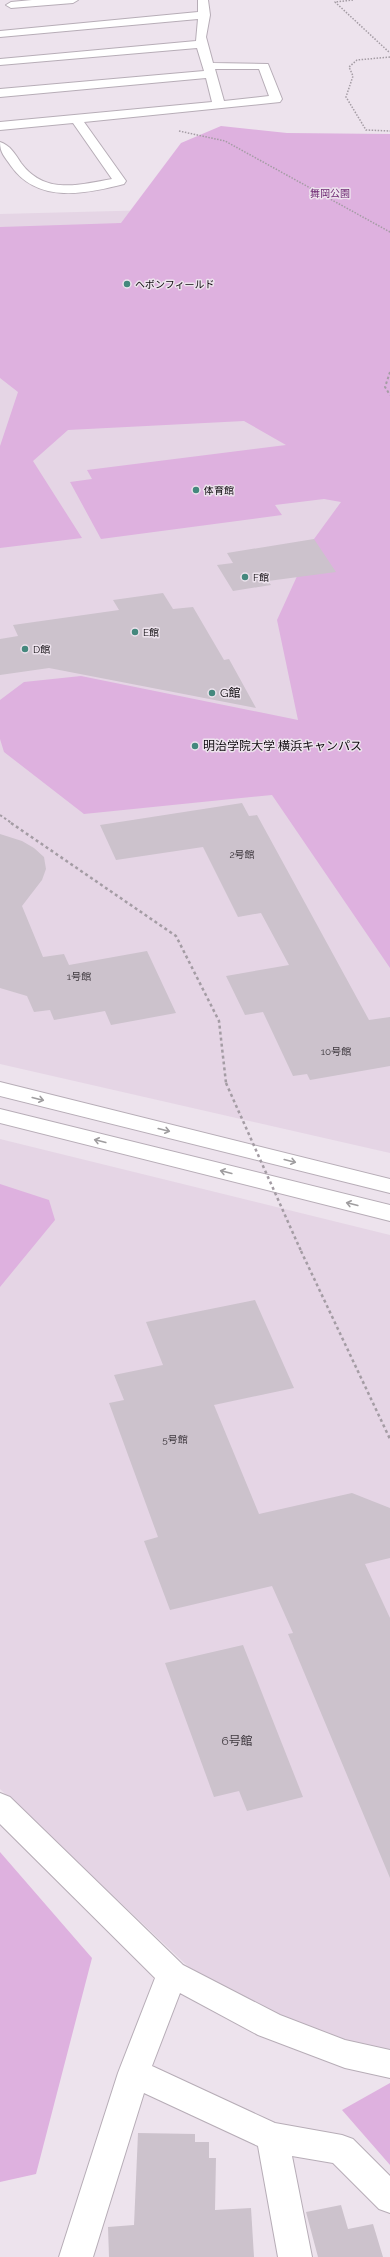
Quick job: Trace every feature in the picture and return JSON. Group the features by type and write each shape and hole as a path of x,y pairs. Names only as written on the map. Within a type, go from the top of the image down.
{"street":[{"path":"11,5 73,0"},
{"path":"203,0 204,15 200,37 219,105"},
{"path":"0,34 204,15"},
{"path":"0,62 202,44"},
{"path":"0,93 208,70 264,66 276,100 0,126"},
{"path":"0,146 9,153 16,167 31,182 43,187 54,190 120,181 76,119"},
{"path":"0,1089 390,1186"},
{"path":"0,1116 390,1213"},
{"path":"0,1805 172,1974 269,2025 345,2054 390,2064"},
{"path":"76,2257 134,2073 172,1974"},
{"path":"134,2073 272,2137 342,2150 390,2198"},
{"path":"272,2137 295,2257"}],"path":[{"path":"353,0 335,2 390,53"},
{"path":"390,57 357,60 349,66 353,76 346,97 366,130 390,131"},
{"path":"163,110 176,130 225,141 390,232"},
{"path":"390,372 385,387 390,395"},
{"path":"0,814 176,936 219,1021 226,1083 301,1251 390,1439"}],"shaded area":[{"name":"明治学院大学 横浜キャンパス","path":"155,210 390,428 390,1153 0,1064 0,214"},
{"path":"0,1139 390,1235 390,2055 290,2024 195,1973 0,1789"}],"green space":[{"name":"舞岡公園","path":"221,126 287,133 390,134 390,968 272,795 84,814 4,752 0,739 0,700 24,682 81,676 298,720 277,620 314,539 341,502 324,499 275,505 282,515 101,539 70,482 92,479 87,470 286,445 244,421 68,430 33,461 82,538 0,548 0,446 18,392 0,378 0,227 121,223 181,143"},
{"path":"0,1184 49,1200 55,1220 0,1287"},
{"path":"0,1852 92,1958 36,2174 0,2182"},
{"path":"390,2083 390,2165 342,2110"}],"building":[{"path":"314,539 336,572 268,581 271,585 233,591 217,565 233,563 227,553"},
{"path":"163,593 173,609 193,607 224,660 229,659 256,708 49,668 0,675 0,639 18,636 13,625 119,610 113,600"},
{"path":"242,803 249,816 257,815 369,1020 390,1017 390,1066 310,1080 307,1074 293,1076 263,1012 245,1015 226,976 289,965 261,913 238,917 203,847 116,860 100,825"},
{"path":"0,834 22,841 34,848 44,857 46,869 42,880 22,906 43,957 64,954 69,965 147,951 176,1013 111,1025 105,1011 54,1020 50,1010 34,1012 27,996 0,988"},
{"path":"255,1300 294,1388 214,1405 259,1514 352,1493 390,1508 390,1558 365,1564 390,1618 390,1878 288,1634 293,1633 272,1586 170,1610 144,1541 158,1537 109,1403 124,1400 114,1375 163,1365 146,1322"},
{"path":"243,1645 303,1797 247,1811 239,1791 214,1797 165,1663"},
{"path":"138,2133 195,2134 195,2142 209,2142 209,2158 216,2158 215,2210 251,2208 254,2257 109,2257 108,2227 134,2225"},
{"path":"341,2205 348,2229 373,2224 383,2257 318,2257 306,2212"}],"place":[{"name":"ヘボンフィールド","path":"127,284"},
{"name":"体育館","path":"196,490"},
{"name":"F館","path":"245,577"},
{"name":"E館","path":"135,632"},
{"name":"D館","path":"25,649"},
{"name":"G館","path":"212,693"},
{"name":"明治学院大学 横浜キャンパス","path":"195,746"}]}
